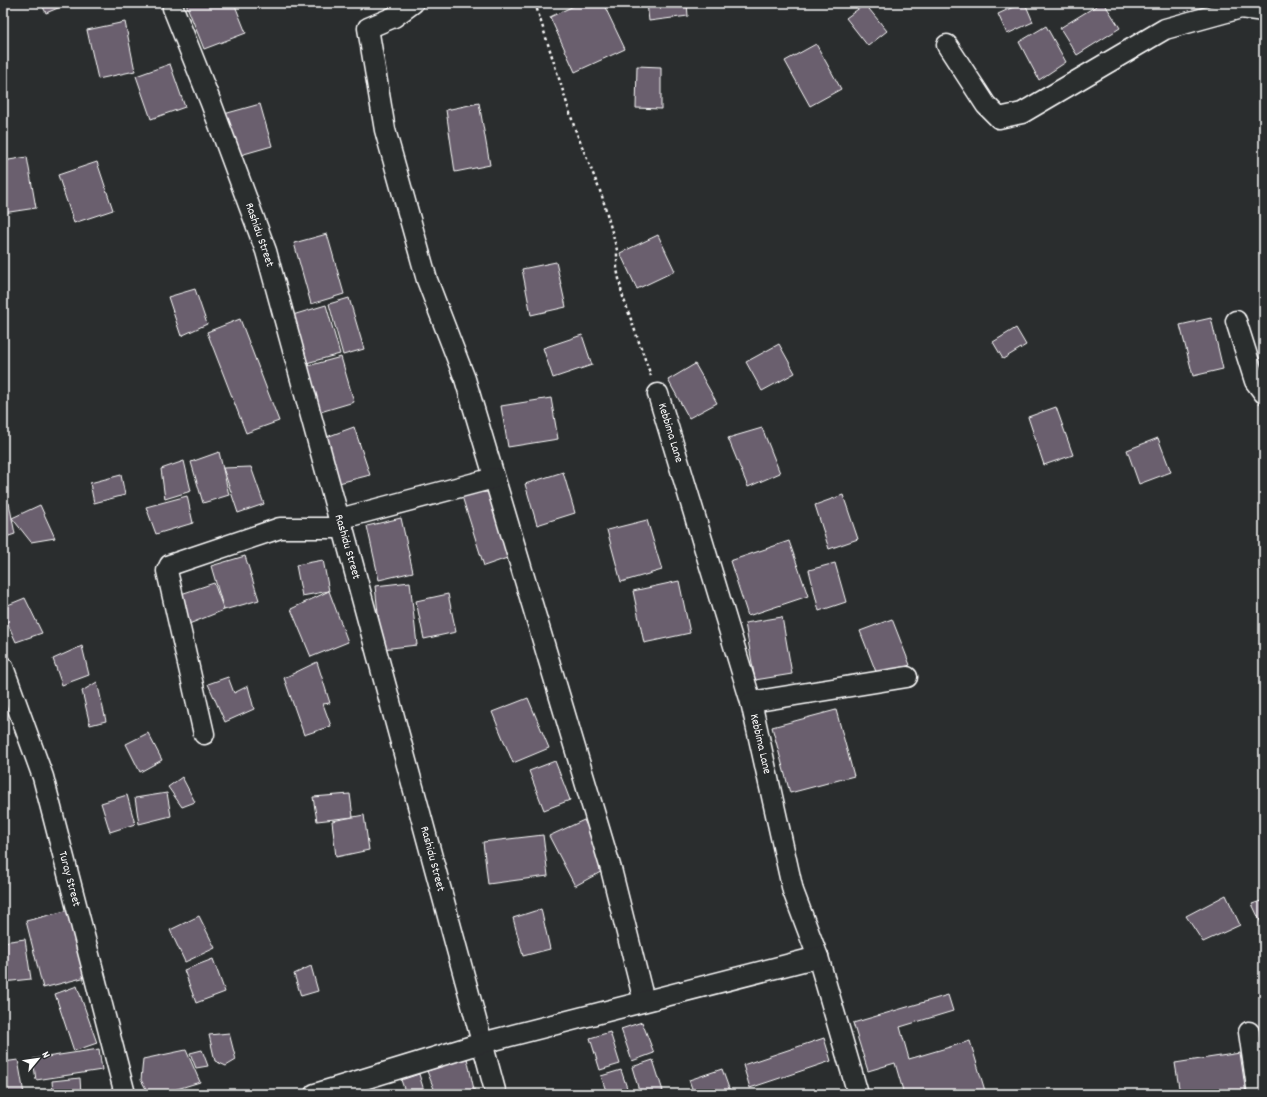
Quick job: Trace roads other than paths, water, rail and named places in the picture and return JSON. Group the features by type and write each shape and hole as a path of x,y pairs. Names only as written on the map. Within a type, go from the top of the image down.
{"street":[{"path":"414,3 394,17 368,28 385,130 427,280 464,379 494,478 610,869 644,1001"},
{"name":"Rashidu Street","path":"173,8 211,103 266,251 496,1094"},
{"path":"947,45 986,105 1000,118 1022,113 1165,29 1241,8 1264,12"},
{"path":"1236,321 1255,381 1264,393"},
{"name":"Kebbima Lane","path":"658,394 751,702 793,891 818,957 858,1094"},
{"path":"204,734 167,571 170,565 280,528 341,523 494,478"},
{"name":"Turay Street","path":"3,667 43,777 125,1094"},
{"path":"751,702 907,677"},
{"path":"316,1094 482,1043 818,957"},
{"path":"1249,1032 1258,1094"}]}
